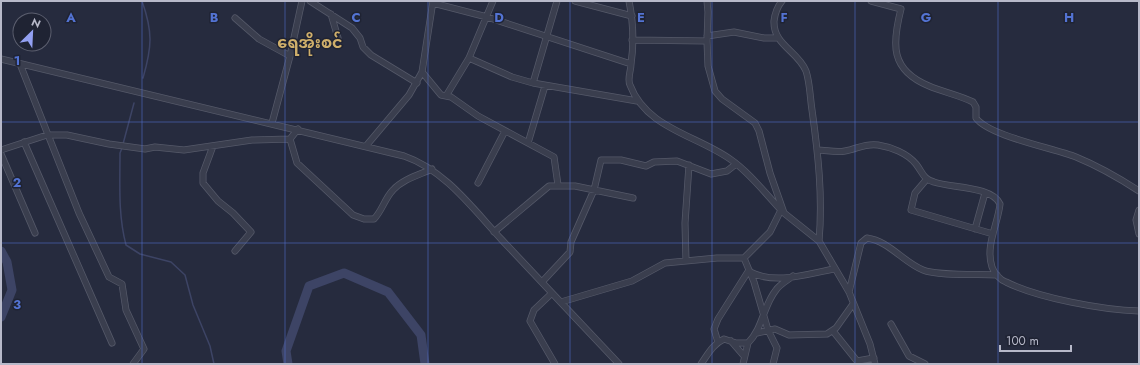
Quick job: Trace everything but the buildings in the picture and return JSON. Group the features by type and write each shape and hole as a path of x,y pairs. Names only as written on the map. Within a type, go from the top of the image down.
{"street":[{"path":"272,123 290,56 302,1"},
{"path":"310,1 352,28 360,38 363,47 371,55 416,83"},
{"path":"446,96 469,58 493,1"},
{"path":"533,83 557,1"},
{"path":"574,1 632,16"},
{"path":"629,1 632,16 629,84 637,101 651,116 666,126 718,151 736,164 783,212 819,241 834,269 849,292 875,361 857,361 833,331"},
{"path":"707,1 708,66 715,91 731,106 749,117 759,131 770,173 783,212"},
{"path":"782,1 775,16 774,27 777,38 805,69 817,150 821,218 819,241"},
{"path":"871,1 901,9 894,35 898,61 907,73 917,81 972,102 976,107 976,118 990,128 1077,157 1121,178 1139,191"},
{"path":"366,146 409,96 422,72 433,2 487,17 631,64"},
{"path":"331,14 338,38"},
{"path":"235,18 259,39 290,56"},
{"path":"632,40 707,38 734,32 764,38 777,38"},
{"path":"469,58 512,77 533,83 637,101"},
{"path":"1,59 298,129 420,161 432,169 466,201 620,364"},
{"path":"20,64 47,135 109,277 122,284 126,310 144,349 133,364"},
{"path":"422,72 441,95 451,97 505,131 554,157 558,186"},
{"path":"528,143 545,86"},
{"path":"1,150 47,135 67,135 131,148 145,149 155,146 184,150 252,140 290,139 298,129"},
{"path":"478,183 505,131"},
{"path":"290,139 297,163 353,214 364,219 374,219 393,190 407,180 432,169"},
{"path":"24,142 112,343"},
{"path":"817,150 844,152 862,145 879,145 908,157 915,163 926,180 945,185 965,187 985,193 995,198 1000,204 992,234 991,261 992,267 1004,282 1048,297 1139,310"},
{"path":"213,146 203,173 203,183 251,232 236,251"},
{"path":"1,154 35,233"},
{"path":"542,282 570,252 571,242 594,190 601,160 621,160 646,166 654,162 677,161 711,174 727,171 736,164"},
{"path":"686,261 685,223 689,165"},
{"path":"926,180 915,193 911,210 992,234"},
{"path":"494,232 546,187 558,186 594,190 633,198"},
{"path":"975,229 985,193"},
{"path":"1139,210 1136,220 1139,234"},
{"path":"561,302 632,281 665,263 744,258 770,232 783,212"},
{"path":"849,292 861,243 867,238 878,241 912,264 927,272 997,275"},
{"path":"744,258 764,312 768,330 777,348 773,364"},
{"path":"750,271 766,279 834,269"},
{"path":"718,342 714,329 718,319 750,271"},
{"path":"743,364 748,343 755,335 764,312 777,288 794,276"},
{"path":"552,293 534,310 530,321 555,364"},
{"path":"755,335 774,329 784,334 827,334 833,331 853,304"},
{"path":"890,324 909,356 925,364"},
{"path":"774,341 784,334"},
{"path":"755,335 762,335 774,341"},
{"path":"701,364 711,348 724,339 743,344 748,343"},
{"path":"730,341 744,356"}],"waterway":[{"path":"142,1 150,31 150,48 143,78"},
{"path":"123,144 134,103"},
{"path":"122,148 120,153 120,199 123,234 126,245 140,254 171,262 185,275 193,305 210,346 214,364"},
{"path":"1,251 7,262 12,290 1,317"},
{"path":"288,364 286,351 309,286 344,273 388,292 421,335 425,364"}],"district":[{"name":"ရေအိုးစင်","path":"310,42"}]}
